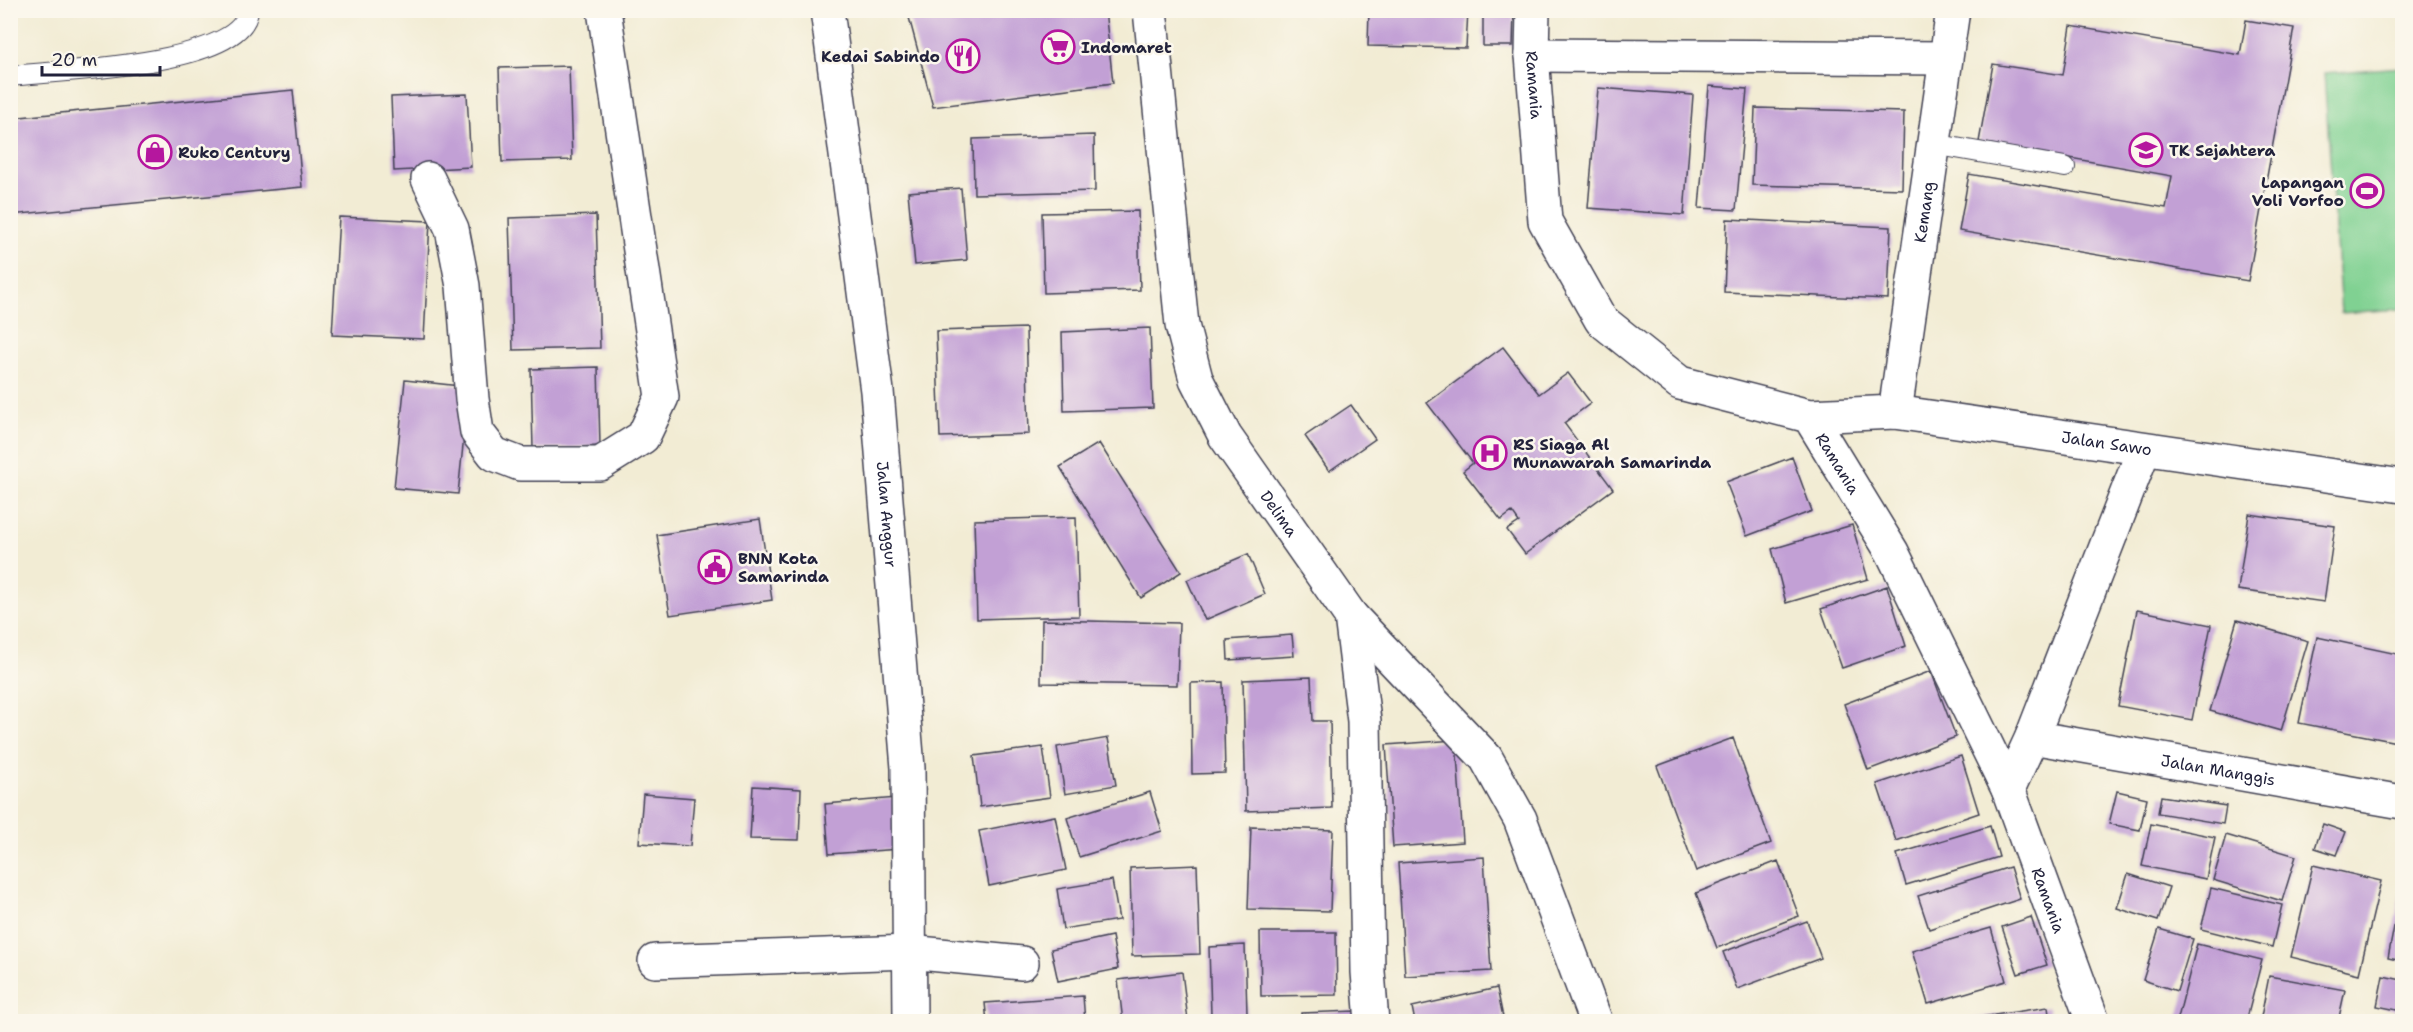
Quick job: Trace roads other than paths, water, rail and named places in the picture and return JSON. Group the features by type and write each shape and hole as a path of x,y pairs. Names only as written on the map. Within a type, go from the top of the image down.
{"street":[{"path":"428,180 452,229 463,286 472,399 477,432 494,454 520,464 600,464 643,437 662,397 604,10"},
{"name":"Jalan Anggur","path":"827,10 878,403 908,768 910,1022"},
{"name":"Delima","path":"1150,10 1182,325 1196,379 1225,436 1351,616 1364,721 1368,972 1372,1022"},
{"name":"Ramania","path":"1533,10 1532,55 1545,221 1601,320 1680,383 1809,416 1892,552 2008,789 2093,1022"},
{"name":"Kemang","path":"1895,412 1953,10"},
{"path":"1532,55 1945,58"},
{"name":"Jalan Sawo","path":"1809,416 1895,412 2403,486"},
{"path":"2008,789 2032,738 2144,449"},
{"path":"1351,616 1486,759 1520,819 1596,1022"},
{"name":"Jalan Manggis","path":"2032,738 2403,802"},
{"path":"655,961 909,952 1022,963"}],"lane":[{"path":"10,76 159,61 182,55 216,45 237,32 248,16 248,10"},
{"path":"1933,144 2065,167"}],"place":[{"name":"Indomaret","path":"1058,47"},
{"name":"Kedai Sabindo","path":"963,56"},
{"name":"TK Sejahtera","path":"2146,150"},
{"name":"Ruko Century","path":"155,152"},
{"name":"Lapangan Voli Vorfoo","path":"2367,191"},
{"name":"RS Siaga Al Munawarah Samarinda","path":"1490,453"},
{"name":"BNN Kota Samarinda","path":"715,567"}]}
